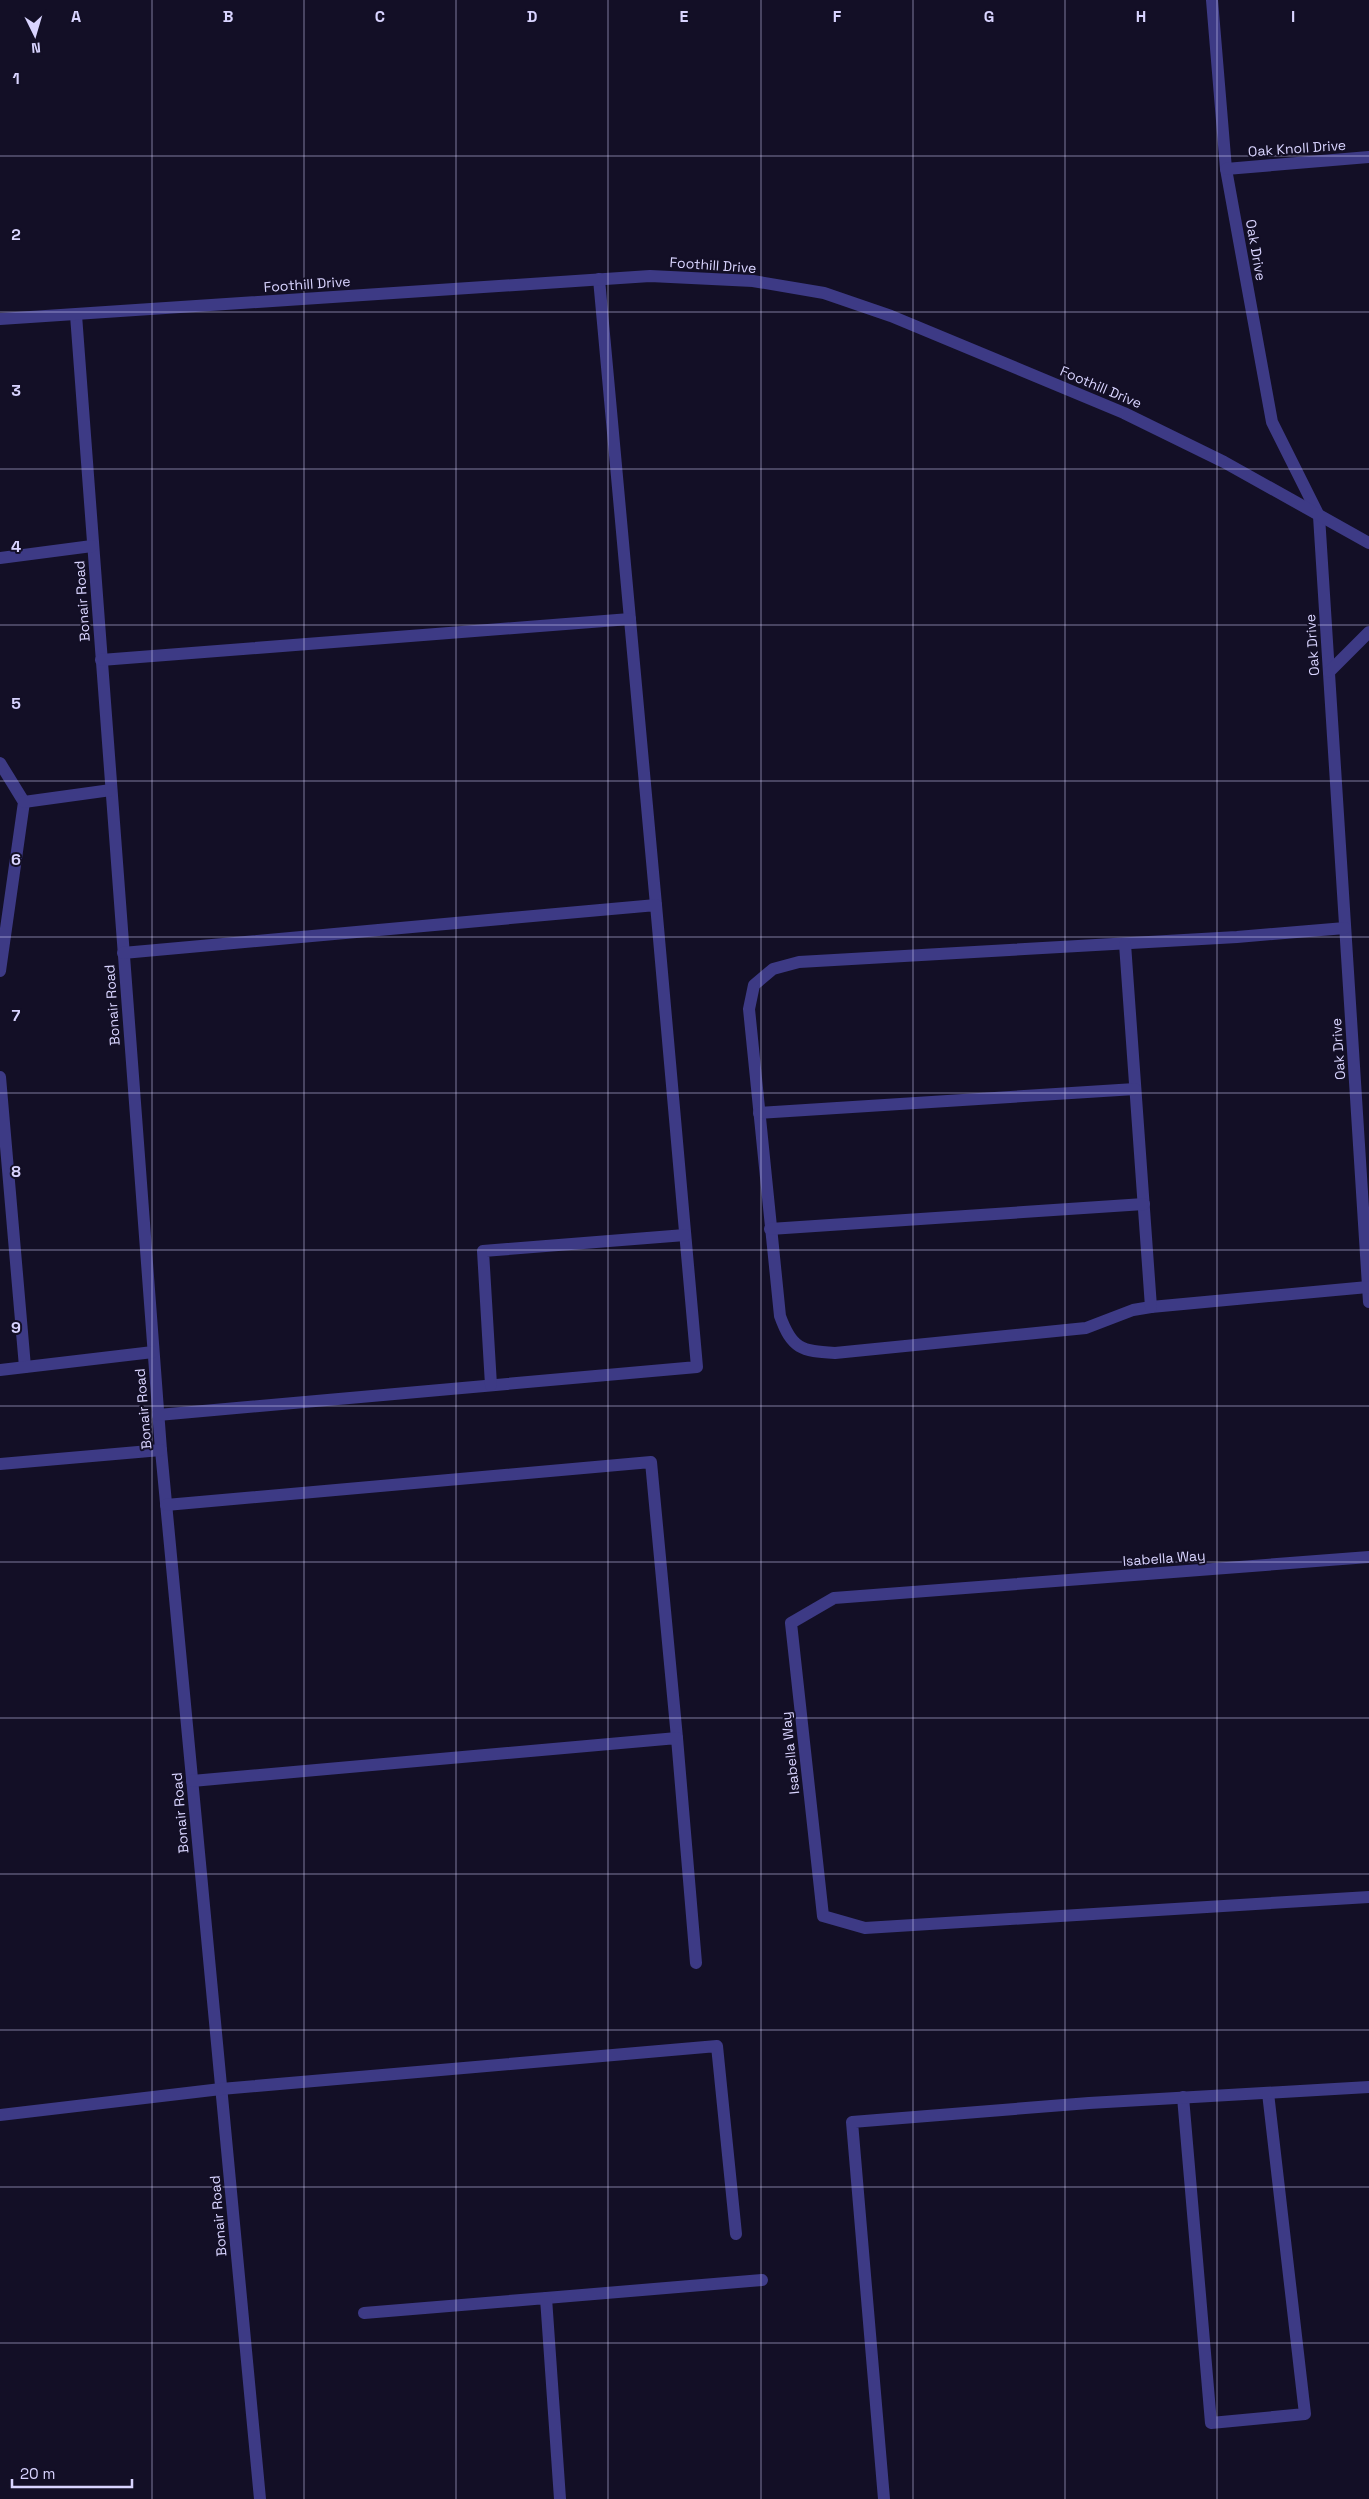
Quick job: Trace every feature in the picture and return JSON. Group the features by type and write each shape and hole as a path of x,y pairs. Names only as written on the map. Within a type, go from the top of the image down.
{"street":[{"name":"Oak Drive","path":"1212,0 1226,169 1272,422 1320,516 1345,928 1365,1173 1369,1302"},
{"name":"Oak Knoll Drive","path":"1226,169 1369,157"},
{"name":"Foothill Drive","path":"0,319 650,276 753,281 824,293 891,316 1124,413 1224,462 1369,543"},
{"path":"158,1415 697,1366 599,280"},
{"name":"Bonair Road","path":"76,315 158,1415 260,2499"},
{"path":"0,558 92,546"},
{"path":"101,660 630,619"},
{"path":"1329,672 1369,632"},
{"path":"0,763 24,802 0,970"},
{"path":"24,802 111,790"},
{"path":"124,953 656,906"},
{"path":"1345,928 1125,944 799,962 773,969 754,985 750,1009 780,1316 788,1338 808,1351 835,1353 1086,1328 1133,1310 1152,1307 1368,1287"},
{"path":"1125,944 1152,1307"},
{"path":"0,1077 25,1367"},
{"path":"759,1113 1135,1088"},
{"path":"770,1229 1144,1204"},
{"path":"491,1385 482,1252 685,1235"},
{"path":"0,1370 153,1352"},
{"path":"0,1464 161,1450"},
{"path":"166,1506 651,1462 696,1963"},
{"name":"Isabella Way","path":"1369,1557 834,1598 791,1623 823,1916 864,1928 1369,1897"},
{"path":"192,1781 677,1738"},
{"path":"0,2115 221,2089 717,2046 736,2234"},
{"path":"884,2499 852,2122 1183,2098 1369,2087"},
{"path":"1183,2098 1210,2423 1305,2414 1268,2093"},
{"path":"364,2313 762,2280"},
{"path":"546,2298 560,2499"}]}
